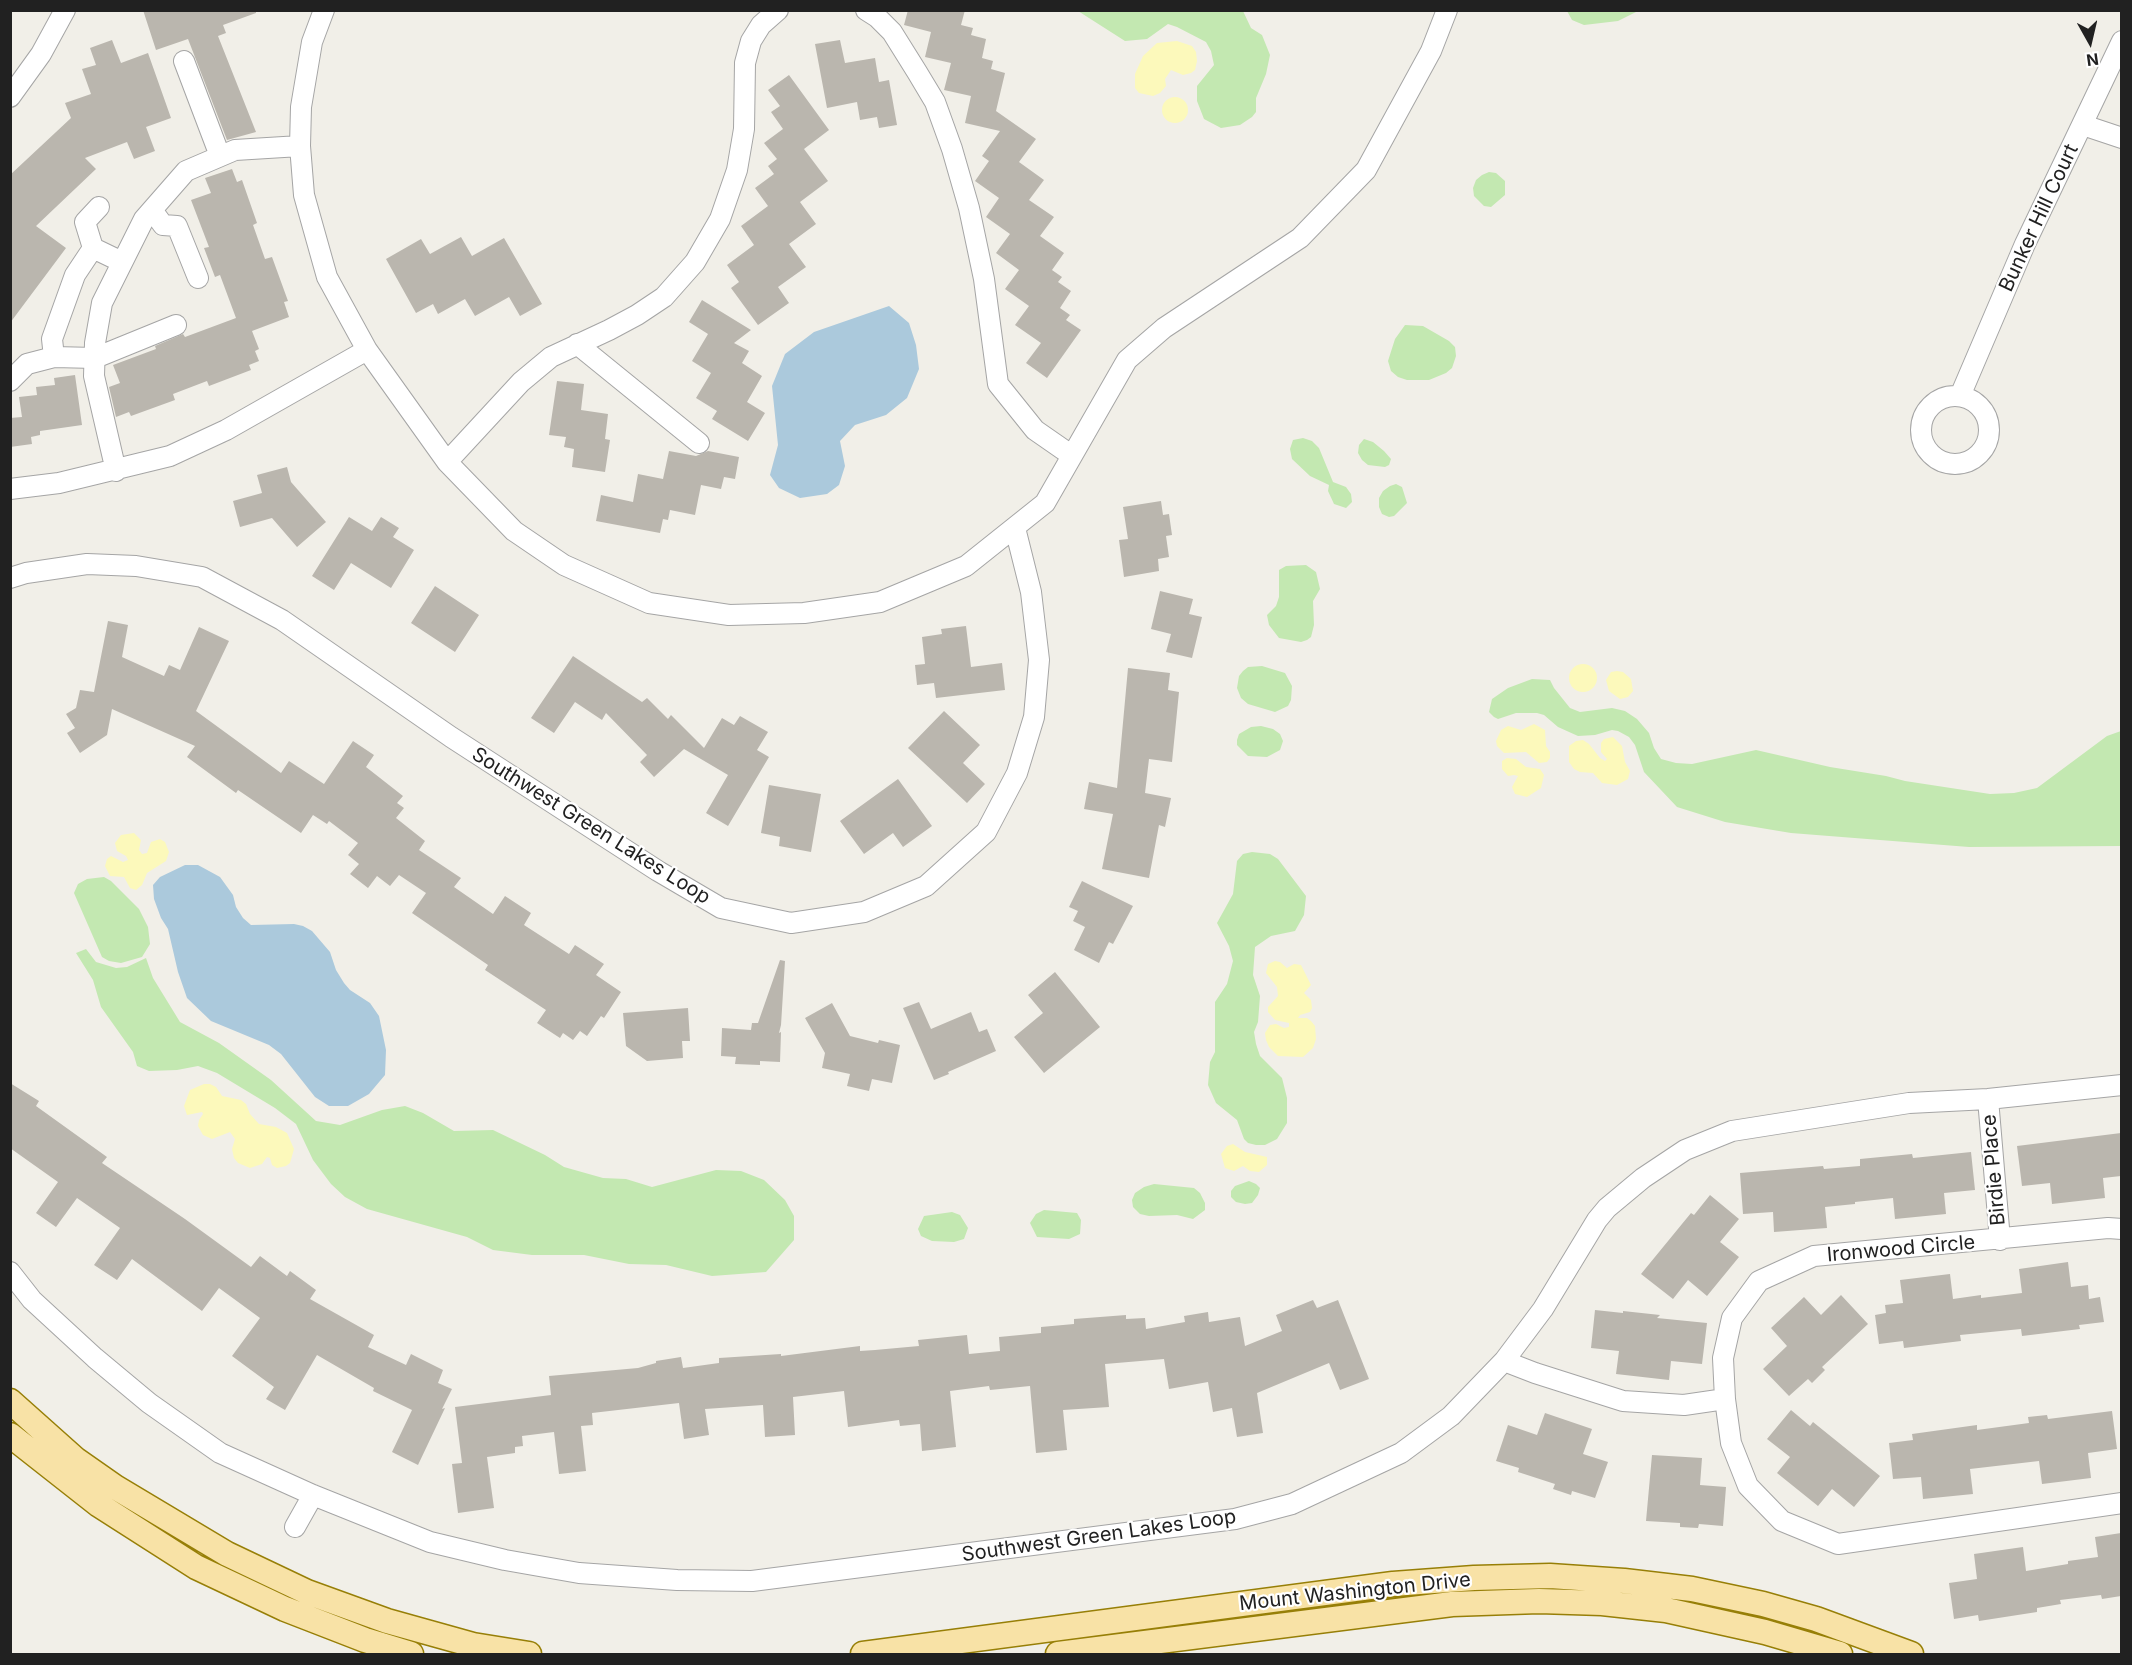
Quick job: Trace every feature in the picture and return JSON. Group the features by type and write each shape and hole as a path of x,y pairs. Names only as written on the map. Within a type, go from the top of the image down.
{"main road":[{"path":"10,1401 75,1459 99,1476 153,1512 227,1554 307,1592 387,1622 473,1645 529,1654"},
{"path":"10,1435 99,1505 196,1567 285,1609 365,1640 411,1654"},
{"name":"Mount Washington Drive","path":"863,1654 1393,1584 1474,1578 1550,1576 1692,1589 1763,1604 1816,1619 1911,1654"},
{"name":"Mount Washington Drive","path":"1062,1654 1452,1604 1539,1601 1602,1603 1666,1610 1765,1632 1840,1654"}],"street":[{"path":"10,97 41,54 65,10"},
{"path":"324,10 312,42 302,107 300,146 304,195 327,277 367,350 447,462 514,531 564,565 649,603 729,615 804,613 880,602 966,566 1045,503 1127,360 1164,328 1300,238 1366,170 1431,51 1448,10"},
{"path":"447,462 521,382 551,357 609,330 664,297 695,262 720,219 736,170 744,129 744,63 751,41 761,25 778,10"},
{"path":"866,10 892,32 917,72 935,102 952,149 969,208 984,279 998,384 1035,430 1071,455"},
{"name":"Bunker Hill Court","path":"1960,396 2025,244 2121,41"},
{"path":"184,61 220,156"},
{"path":"2083,125 2121,138"},
{"path":"116,471 94,376 95,343 102,303 144,219 186,171 235,150 300,146"},
{"path":"99,207 85,222 93,248 122,262"},
{"path":"152,210 163,225 177,226 198,278"},
{"path":"54,357 52,339 67,297 75,276 93,248"},
{"path":"10,381 27,364 54,357 95,358 176,324"},
{"path":"577,344 699,443"},
{"path":"10,489 59,483 116,471 170,456 216,434 367,350"},
{"name":"Southwest Green Lakes Loop","path":"10,578 26,573 87,564 136,566 202,577 282,620 451,737 658,871 712,903 721,908 791,923 864,912 926,886 986,832 1017,773 1034,717 1039,660 1030,592 1015,528"},
{"name":"Southwest Green Lakes Loop","path":"10,1272 32,1300 95,1358 149,1403 220,1453 313,1495 430,1542 505,1560 579,1573 677,1580 752,1581 1235,1519 1292,1504 1401,1453 1451,1416 1504,1361 1543,1309 1597,1220 1607,1208 1642,1178 1685,1150 1732,1131 1909,1103 1988,1099 2121,1085"},
{"name":"Birdie Place","path":"1988,1099 2000,1240"},
{"name":"Ironwood Circle","path":"2121,1229 2108,1228 1814,1256 1759,1281 1732,1318 1723,1358 1725,1399 1731,1443 1748,1486 1782,1521 1838,1544 2121,1503"},
{"path":"1504,1361 1623,1401 1684,1405 1725,1399"},
{"path":"295,1527 313,1495"},
{"path":"1062,1628 1062,1654"}],"green space":[{"path":"1078,11 1243,11 1251,28 1262,35 1270,55 1266,74 1256,98 1256,112 1240,125 1221,128 1204,119 1197,101 1197,86 1214,65 1206,42 1168,24 1147,39 1125,41"},
{"path":"1567,11 1638,11 1618,21 1584,25 1572,20"},
{"path":"1489,172 1496,173 1505,181 1505,195 1491,207 1484,206 1474,196 1473,188 1476,180"},
{"path":"1405,325 1423,326 1449,341 1455,347 1456,356 1452,368 1429,380 1407,380 1391,371 1388,361 1395,339"},
{"path":"1303,438 1312,441 1319,448 1333,482 1346,487 1351,494 1352,502 1346,508 1334,504 1328,491 1329,485 1310,476 1292,459 1290,449 1293,440"},
{"path":"1364,439 1373,442 1384,451 1391,459 1389,465 1385,467 1368,465 1362,460 1358,453 1359,445"},
{"path":"1396,484 1402,487 1407,503 1394,516 1389,517 1382,514 1379,498 1383,491"},
{"path":"1306,565 1316,572 1320,589 1313,601 1314,625 1311,637 1301,642 1279,638 1269,625 1267,615 1276,606 1279,597 1279,570 1286,566"},
{"path":"1262,666 1285,673 1292,686 1288,706 1275,712 1248,704 1241,698 1237,688 1239,676 1243,671 1248,667"},
{"path":"1532,679 1550,680 1570,708 1580,712 1612,708 1625,711 1637,719 1649,733 1661,759 1676,763 1692,764 1756,750 1830,767 1990,794 2014,793 2037,788 2107,736 2121,731 2121,846 1969,847 1791,833 1725,822 1677,807 1644,772 1635,745 1629,737 1618,731 1578,736 1558,727 1544,715 1537,713 1516,713 1498,719 1489,712 1492,699 1508,688"},
{"path":"1261,726 1273,729 1280,734 1283,741 1280,750 1267,757 1248,756 1237,745 1239,734 1251,727"},
{"path":"1252,852 1270,854 1278,859 1306,896 1304,915 1295,931 1271,936 1255,947 1253,975 1260,996 1258,1022 1254,1032 1256,1044 1260,1056 1282,1078 1287,1098 1287,1123 1277,1139 1265,1145 1248,1143 1244,1139 1237,1120 1216,1103 1208,1085 1210,1062 1215,1052 1215,1002 1227,984 1233,961 1229,946 1217,923 1233,894 1237,861 1243,854"},
{"path":"104,877 139,909 148,927 150,944 142,957 121,963 102,957 74,893 78,884 87,879"},
{"path":"86,949 96,962 116,968 127,967 146,958 153,978 180,1022 219,1043 271,1080 316,1121 340,1125 382,1110 405,1106 423,1113 454,1131 493,1130 545,1155 564,1167 603,1178 626,1179 652,1187 716,1170 741,1171 764,1180 785,1200 794,1216 794,1240 766,1272 712,1276 666,1265 629,1264 584,1255 532,1255 493,1250 467,1237 367,1209 345,1197 331,1184 313,1160 296,1124 275,1108 217,1073 198,1066 177,1070 149,1071 137,1066 133,1052 101,1007 93,980 76,953"},
{"path":"1249,1181 1260,1188 1258,1195 1252,1203 1236,1202 1231,1197 1231,1191 1235,1186"},
{"path":"1154,1184 1194,1188 1200,1193 1205,1203 1205,1210 1193,1219 1177,1215 1140,1214 1133,1207 1132,1200 1135,1193"},
{"path":"1044,1210 1077,1213 1081,1220 1080,1234 1069,1239 1037,1237 1030,1223 1036,1214"},
{"path":"952,1212 960,1215 968,1228 964,1239 954,1242 932,1241 921,1236 918,1229 924,1216"}],"sand":[{"path":"1177,41 1192,46 1196,52 1195,70 1183,75 1171,70 1165,79 1166,86 1160,93 1153,96 1139,93 1135,88 1135,74 1143,56 1157,43"},
{"path":"1175,97 1184,101 1188,110 1184,119 1175,123 1166,119 1162,110 1166,101"},
{"path":"1583,664 1593,668 1597,678 1593,688 1583,692 1573,688 1569,678 1573,668"},
{"path":"1611,672 1623,672 1631,679 1633,691 1628,697 1620,699 1609,691 1606,680"},
{"path":"1534,724 1545,730 1546,746 1550,752 1547,762 1539,763 1526,752 1504,753 1497,746 1496,741 1501,730 1508,726 1521,730"},
{"path":"1613,737 1622,746 1625,762 1630,771 1628,779 1617,785 1602,783 1593,773 1580,772 1574,769 1569,762 1569,746 1576,741 1583,740 1605,761 1607,759 1601,752 1601,743 1604,739"},
{"path":"1507,758 1516,759 1526,767 1540,769 1544,775 1541,788 1527,797 1515,794 1512,787 1518,776 1508,776 1502,769 1502,761"},
{"path":"134,833 141,840 139,850 142,854 147,853 151,842 160,839 165,842 169,852 166,861 147,873 142,885 136,890 130,888 124,877 110,876 105,866 107,859 111,856 123,862 128,860 126,856 117,851 115,843 121,835"},
{"path":"1275,961 1287,968 1294,964 1301,965 1311,985 1304,993 1311,1000 1312,1008 1310,1012 1298,1018 1307,1018 1311,1021 1315,1026 1316,1039 1313,1048 1303,1057 1278,1056 1266,1040 1265,1033 1270,1025 1289,1027 1289,1023 1275,1020 1268,1012 1268,1007 1278,996 1277,987 1266,973 1268,964"},
{"path":"204,1084 216,1087 222,1096 241,1100 259,1124 276,1127 287,1133 294,1149 290,1163 277,1168 267,1157 262,1164 250,1168 238,1163 234,1158 232,1149 235,1139 230,1132 212,1139 203,1135 198,1126 202,1112 187,1115 184,1106 190,1090"},
{"path":"1233,1144 1245,1152 1267,1157 1267,1165 1259,1172 1250,1171 1243,1166 1234,1171 1225,1168 1221,1154 1227,1146"}],"water":[{"path":"889,306 909,323 916,345 919,369 907,398 886,415 855,425 840,441 845,466 839,485 827,494 800,498 779,488 770,475 778,445 772,386 785,354 814,332"},
{"path":"185,865 198,865 220,877 233,895 236,907 243,918 251,925 294,924 303,926 312,931 330,952 336,970 344,983 350,990 370,1003 379,1016 386,1050 385,1075 369,1094 348,1106 329,1106 315,1097 281,1054 269,1045 211,1021 187,998 168,929 154,899 153,885 160,877"}],"building":[{"path":"143,10 256,10 256,13 223,25 226,33 218,36 256,132 227,140 188,39 156,50"},
{"path":"908,10 965,10 961,25 973,28 971,35 986,39 982,58 993,61 991,69 1005,73 996,111 1036,139 1019,162 1044,180 1029,200 1054,217 1040,236 1064,253 1052,270 1062,277 1058,282 1071,291 1060,308 1070,315 1066,320 1081,330 1047,378 1026,363 1041,343 1015,325 1029,306 1005,289 1019,270 996,253 1010,234 986,217 999,198 975,181 989,161 982,156 1000,131 965,123 971,96 944,90 951,63 925,57 931,32 904,25"},
{"path":"112,40 121,63 148,53 171,118 146,127 155,151 134,159 127,142 85,158 96,169 36,226 66,248 10,323 10,175 71,118 65,103 91,94 82,69 96,65 90,48"},
{"path":"840,40 845,63 875,58 879,82 889,80 897,125 879,128 877,117 860,120 857,102 827,108 815,44"},
{"path":"789,75 829,130 804,149 828,181 800,202 816,224 789,244 806,267 778,287 789,303 758,325 731,288 739,282 727,265 754,245 741,226 768,206 755,188 774,174 768,166 777,159 764,143 783,129 771,112 780,106 768,90"},
{"path":"232,169 237,182 242,180 257,223 253,225 265,259 272,257 288,301 284,302 289,317 252,331 259,349 255,351 259,361 249,365 251,370 209,386 207,381 173,394 175,400 131,416 129,412 116,417 109,387 120,383 113,365 156,349 155,346 183,334 185,337 236,318 220,275 215,277 204,248 209,247 191,200 211,193 205,178"},
{"path":"461,237 472,256 504,238 542,304 520,316 509,297 475,316 465,299 438,314 433,304 416,313 386,259 421,239 430,254"},
{"path":"702,300 751,330 734,343 749,351 742,363 762,376 747,402 765,413 748,441 712,419 717,411 696,398 711,373 692,361 708,334 689,322"},
{"path":"75,375 82,425 40,431 40,435 31,437 32,444 10,447 10,418 22,417 19,397 37,395 36,387 55,385 54,378"},
{"path":"557,381 584,384 581,410 608,414 605,439 610,440 605,472 572,467 574,449 564,447 566,437 549,435"},
{"path":"669,451 696,456 708,451 739,457 735,479 724,477 721,489 701,485 695,515 670,510 668,520 663,519 660,533 596,521 601,495 633,502 638,474 663,479"},
{"path":"287,467 291,482 326,522 297,547 272,518 240,527 233,501 262,493 257,475"},
{"path":"1161,501 1163,515 1169,514 1172,535 1166,536 1169,557 1158,559 1159,571 1124,577 1119,540 1128,539 1123,507"},
{"path":"349,517 372,531 381,517 399,528 393,537 414,550 391,588 351,563 334,590 312,576"},
{"path":"435,586 479,615 455,652 411,623"},
{"path":"1160,591 1193,599 1189,614 1202,617 1192,658 1166,652 1171,634 1151,629"},
{"path":"108,621 128,625 122,657 164,676 169,665 180,670 199,627 229,641 196,711 281,773 289,761 324,784 353,741 374,755 366,767 403,796 397,803 404,808 396,818 425,841 419,850 461,878 454,887 493,914 505,896 531,913 524,925 569,954 575,945 604,964 596,975 621,992 604,1018 601,1016 587,1036 580,1031 573,1040 563,1033 560,1038 537,1023 546,1010 485,970 488,965 412,913 426,893 399,875 390,886 377,876 368,888 350,874 359,864 348,855 358,843 329,821 327,824 313,815 301,833 238,790 236,793 187,757 195,746 112,709 107,735 80,753 67,733 75,728 66,714 76,708 80,690 94,692"},
{"path":"966,626 971,667 1002,663 1005,690 936,698 934,683 917,685 915,665 925,664 922,637 942,634 941,629"},
{"path":"573,656 642,702 647,698 668,719 671,715 704,748 722,718 734,725 740,716 768,732 757,750 769,757 728,826 706,813 728,775 684,749 654,777 640,762 647,755 606,713 602,720 575,702 554,733 531,718"},
{"path":"1128,668 1170,673 1168,690 1179,692 1172,762 1149,759 1145,793 1171,798 1165,827 1159,825 1149,878 1102,869 1113,814 1084,809 1089,782 1117,788"},
{"path":"944,711 980,745 963,763 985,784 967,803 908,748"},
{"path":"898,779 932,826 903,847 893,833 864,854 840,821"},
{"path":"769,785 821,794 811,852 779,846 780,837 761,833"},
{"path":"1082,881 1133,906 1113,944 1109,942 1099,963 1074,950 1085,927 1073,921 1078,911 1069,907"},
{"path":"780,960 785,961 779,1033 781,1032 780,1062 760,1061 760,1065 735,1064 736,1057 721,1056 722,1028 751,1030 752,1023 758,1023"},
{"path":"1055,972 1100,1027 1044,1073 1014,1037 1043,1013 1028,995"},
{"path":"919,1002 931,1029 971,1012 979,1032 987,1029 996,1051 934,1080 903,1008"},
{"path":"832,1003 850,1036 878,1043 879,1040 900,1045 892,1083 872,1079 869,1091 847,1086 850,1074 822,1068 825,1053 805,1018"},
{"path":"688,1008 690,1041 682,1041 683,1058 647,1061 626,1046 623,1013"},
{"path":"10,1083 39,1101 36,1106 107,1157 102,1163 251,1267 260,1256 287,1276 290,1271 316,1290 310,1299 374,1335 368,1347 406,1365 411,1354 443,1370 438,1383 452,1389 418,1465 392,1452 412,1410 373,1391 374,1388 317,1355 285,1410 266,1399 274,1387 232,1356 260,1318 219,1288 202,1311 132,1259 117,1280 94,1265 120,1228 77,1198 56,1227 36,1213 58,1182 10,1148"},
{"path":"2121,1133 2121,1176 2103,1178 2105,1198 2052,1204 2050,1183 2022,1186 2017,1146"},
{"path":"1971,1152 1975,1190 1944,1193 1946,1214 1895,1219 1893,1198 1825,1207 1827,1228 1774,1232 1773,1212 1743,1214 1740,1173 1823,1166 1824,1169 1860,1166 1860,1159 1912,1154 1913,1158"},
{"path":"1710,1195 1739,1219 1720,1242 1739,1257 1707,1296 1688,1280 1673,1299 1641,1274 1691,1213 1694,1215"},
{"path":"2068,1262 2071,1287 2088,1285 2089,1299 2100,1297 2104,1322 2079,1325 2080,1329 2022,1336 2021,1329 1960,1335 1961,1341 1904,1348 1903,1341 1879,1344 1875,1315 1886,1313 1885,1305 1903,1303 1900,1280 1950,1274 1953,1299 1981,1295 1981,1298 2022,1293 2019,1269"},
{"path":"1841,1295 1868,1324 1822,1367 1825,1370 1812,1383 1808,1379 1789,1396 1763,1369 1787,1346 1771,1328 1804,1297 1821,1315"},
{"path":"1313,1300 1317,1308 1338,1300 1369,1379 1340,1390 1329,1363 1257,1393 1263,1433 1237,1437 1232,1408 1213,1412 1208,1382 1169,1389 1164,1359 1105,1364 1109,1407 1063,1410 1067,1450 1036,1453 1030,1386 990,1390 989,1386 950,1391 956,1447 922,1451 920,1424 900,1426 899,1420 848,1427 844,1391 793,1397 795,1435 765,1437 763,1405 705,1409 709,1435 684,1439 679,1403 592,1413 593,1425 581,1426 586,1471 559,1474 554,1432 522,1436 523,1446 515,1447 515,1453 487,1457 494,1508 458,1513 452,1464 462,1463 455,1407 551,1395 549,1376 638,1368 656,1363 656,1361 681,1357 683,1368 719,1363 719,1358 781,1354 781,1356 860,1346 860,1351 919,1346 918,1340 967,1335 969,1354 1000,1351 999,1337 1041,1333 1041,1327 1074,1324 1074,1319 1126,1315 1126,1319 1145,1318 1146,1329 1185,1322 1184,1316 1208,1312 1209,1322 1240,1317 1245,1346 1282,1331 1276,1315"},
{"path":"1595,1310 1660,1315 1657,1318 1707,1323 1702,1364 1671,1361 1669,1380 1616,1374 1619,1351 1591,1348"},
{"path":"1791,1410 1810,1426 1813,1422 1880,1476 1854,1507 1832,1489 1818,1506 1777,1473 1790,1457 1767,1439"},
{"path":"2112,1411 2117,1449 2088,1453 2091,1478 2042,1484 2039,1461 1970,1469 1973,1494 1923,1499 1921,1477 1893,1479 1889,1443 1913,1440 1912,1434 1977,1425 1977,1430 2029,1423 2028,1417 2047,1415 2048,1419"},
{"path":"1545,1413 1592,1429 1583,1454 1608,1462 1595,1498 1572,1491 1571,1495 1553,1489 1555,1484 1518,1472 1519,1468 1496,1461 1508,1425 1537,1435"},
{"path":"1652,1455 1702,1458 1700,1485 1726,1487 1723,1526 1699,1524 1698,1528 1680,1527 1680,1523 1646,1521"},
{"path":"2121,1533 2121,1596 2102,1599 2101,1595 2060,1600 2061,1604 2037,1608 2037,1612 1979,1621 1978,1615 1954,1619 1949,1583 1977,1579 1974,1554 2023,1547 2026,1571 2098,1557 2095,1537"}]}
